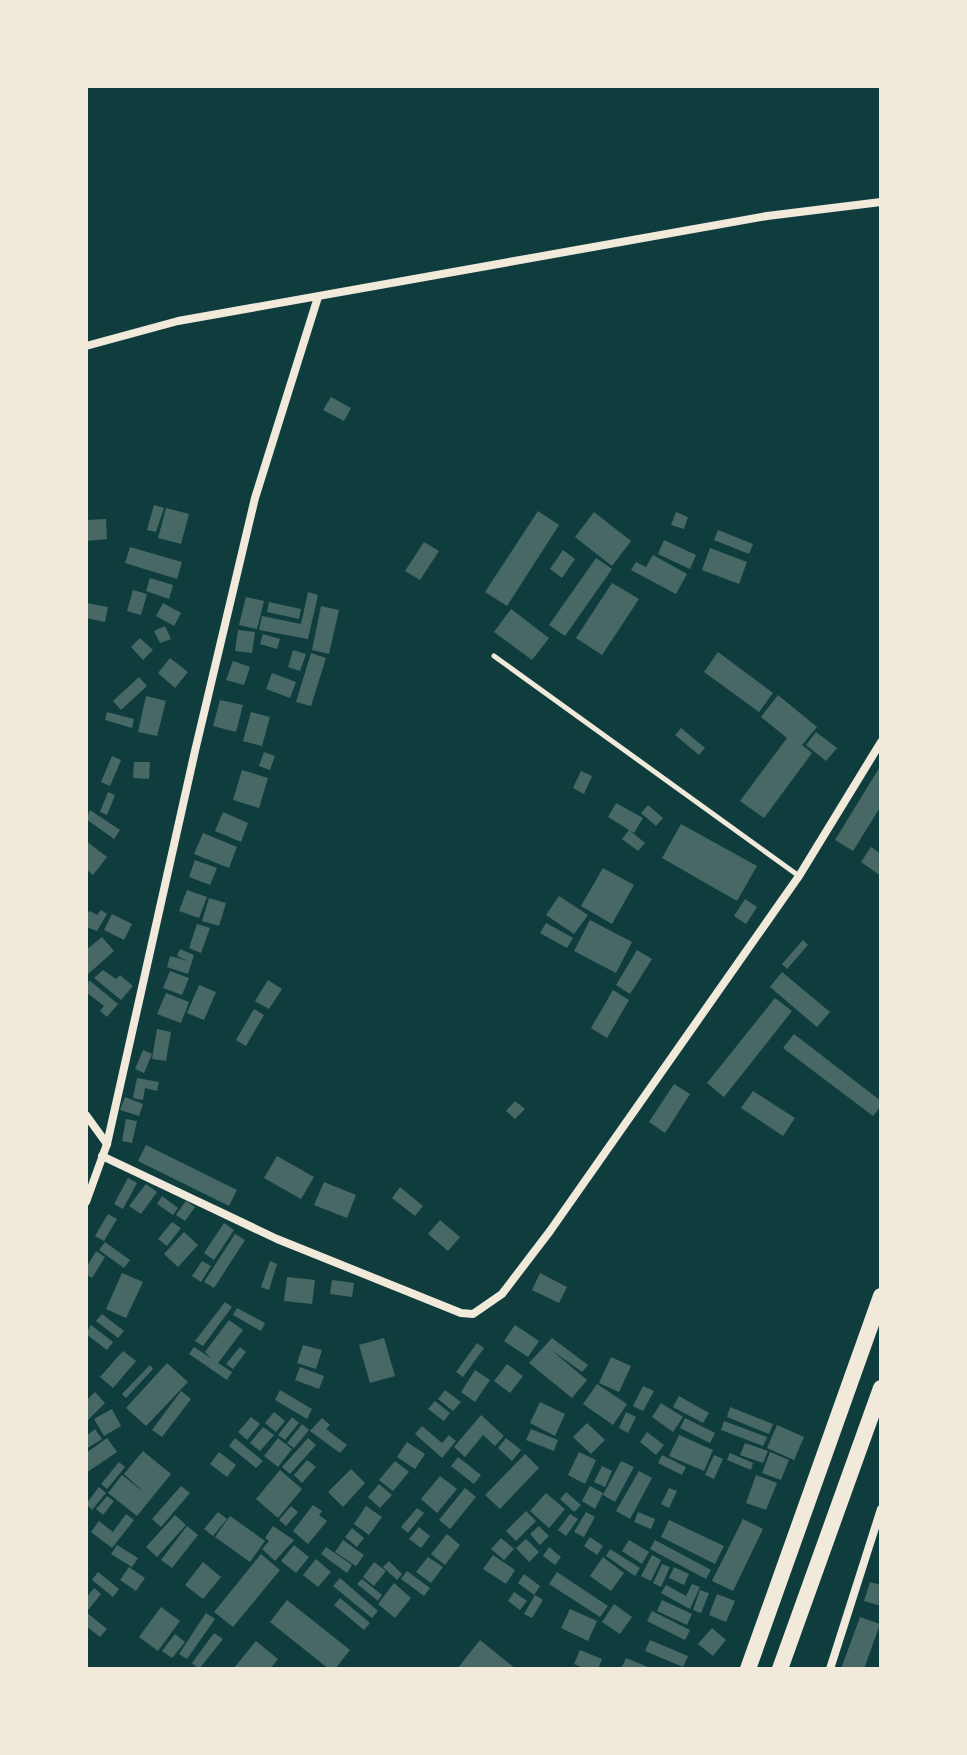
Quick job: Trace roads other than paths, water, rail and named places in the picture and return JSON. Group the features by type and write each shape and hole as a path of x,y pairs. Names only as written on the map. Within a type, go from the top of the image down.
{"highway":[{"path":"748,1669 881,1296"},
{"path":"780,1669 878,1408 881,1388"}],"street":[{"path":"86,346 178,321 767,216 881,202"},
{"path":"86,1202 107,1144 255,498 318,297"},
{"path":"102,1156 277,1239 461,1313 473,1314 502,1294 550,1231 799,876 881,742"},
{"path":"86,1115 107,1144"},
{"path":"830,1669 881,1509"}],"lane":[{"path":"494,656 799,876"}]}
